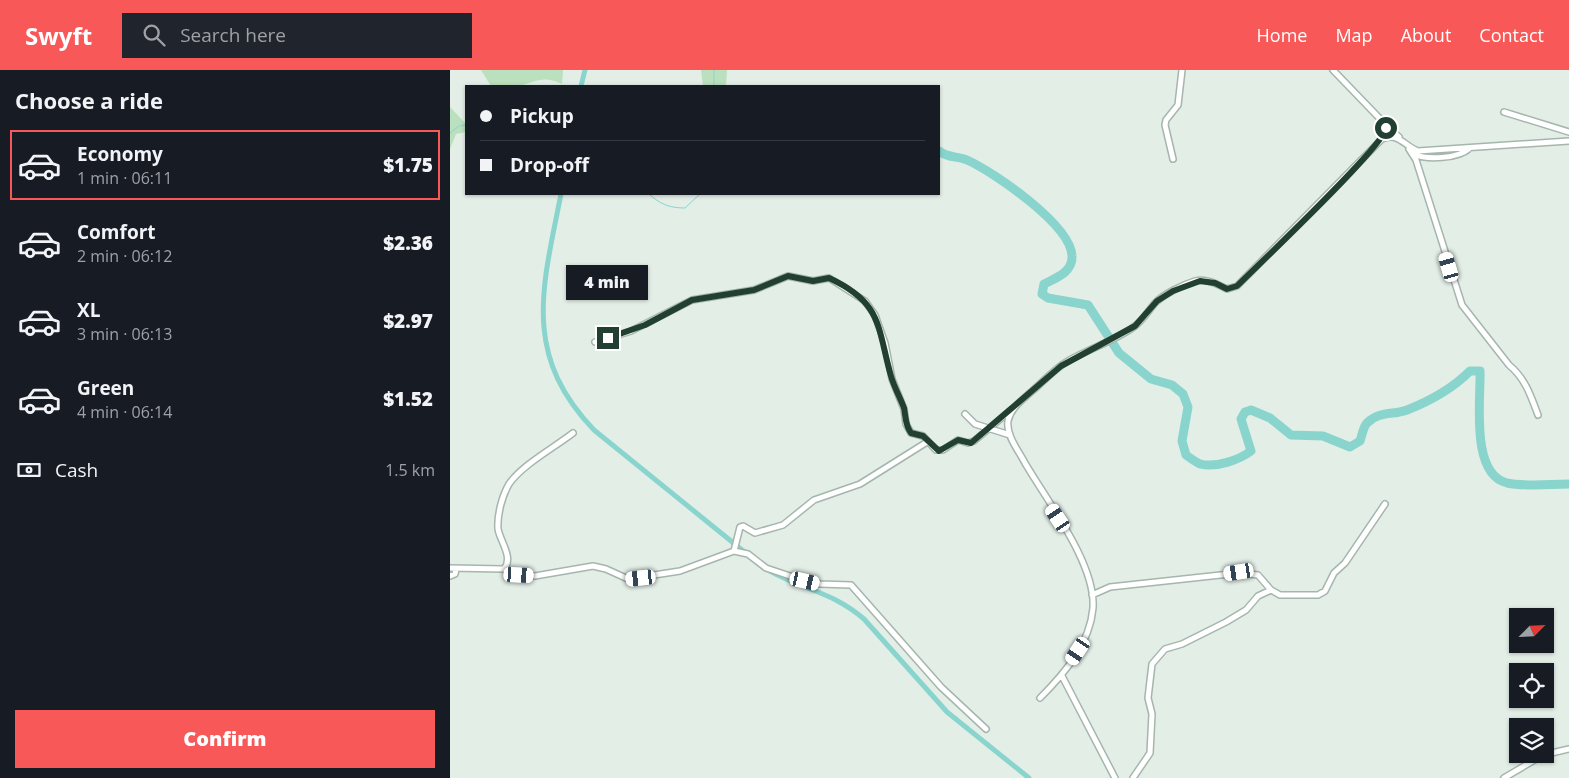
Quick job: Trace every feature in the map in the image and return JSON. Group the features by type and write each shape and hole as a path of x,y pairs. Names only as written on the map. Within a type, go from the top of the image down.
{"street":[{"path":"1173,159 1165,124 1178,105 1182,70"},
{"path":"1333,70 1401,139 1413,154 1462,305 1509,365 1518,372 1527,386 1538,415"},
{"path":"1504,112 1569,132"},
{"path":"595,342 638,328 692,300 754,290 788,276 813,281 829,278 865,301 875,315 885,343 892,379 904,409 906,424 911,433 923,436 936,450 943,450 958,440 974,441 1061,366 1115,339 1135,326 1157,301 1194,281 1215,283 1227,289 1237,286 1382,139 1386,133 1385,124"},
{"path":"1382,139 1391,136 1401,139"},
{"path":"1409,148 1418,151 1569,141"},
{"path":"1413,154 1428,157 1460,155 1470,148"},
{"path":"1012,409 1008,421 1010,435 1069,534 1087,574 1092,595 1093,608 1087,633 1078,651 1062,676 1040,698"},
{"path":"965,414 975,424 1010,435"},
{"path":"504,569 508,557 498,524 506,490 519,474 573,433"},
{"path":"734,551 740,527 743,526 755,533 783,525 814,500 860,484 927,442"},
{"path":"1092,595 1110,587 1239,572 1258,576 1270,590 1280,595 1318,595 1324,591 1334,573 1345,563 1385,504"},
{"path":"450,576 455,574 453,568 504,569 511,574 535,576 593,566 628,579 680,571 734,551 748,554 766,568 805,581 820,584 851,585 941,687 986,728"},
{"path":"1133,778 1150,753 1152,714 1148,698 1152,664 1166,649 1182,644 1226,622 1246,610 1258,596 1270,590"},
{"path":"1062,676 1115,778"},
{"path":"1504,778 1543,755 1569,750"}],"green space":[{"path":"481,70 563,70 562,84 555,81 539,80 523,85 490,85"},
{"path":"701,70 727,70 726,85 703,85"},
{"path":"450,107 465,123 465,132 456,134 450,149"}],"waterway":[{"path":"581,85 585,70"},
{"path":"714,70 714,85"},
{"path":"450,133 459,126 465,125"},
{"path":"940,152 945,155 967,160 1012,187 1045,215 1059,230 1068,243 1072,262 1063,274 1044,284 1042,294 1048,298 1088,305 1119,353 1151,379 1172,385 1183,394 1188,407 1182,441 1186,455 1198,463 1206,465 1220,464 1234,460 1251,451 1241,419 1245,412 1251,410 1270,418 1291,435 1323,436 1350,447 1360,441 1364,427 1372,419 1382,415 1402,412 1416,406 1449,388 1470,371 1480,371 1479,416 1482,451 1487,466 1495,477 1507,483 1515,484 1569,484"},
{"path":"561,195 548,259 543,318 547,346 556,374 571,402 594,430 747,554"},
{"path":"650,195 665,205 685,208 699,195"},
{"path":"770,571 830,597 864,619 947,712 1029,778"}],"route":[{"path":"608,338 645,325 686,302 699,298 754,290 788,276 801,277 813,281 826,277 841,284 865,301 875,315 885,343 892,379 904,409 906,424 911,433 923,436 927,442 939,451 958,440 971,443 1061,366 1076,356 1115,339 1135,326 1157,301 1173,291 1194,281 1215,283 1227,289 1237,286 1348,176 1382,139 1386,133 1386,128"}]}
